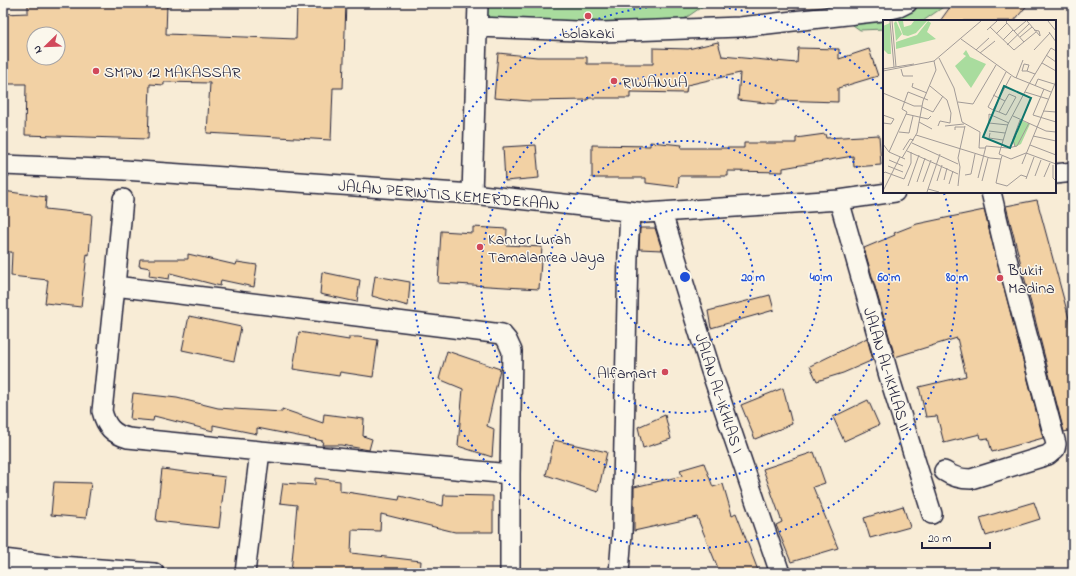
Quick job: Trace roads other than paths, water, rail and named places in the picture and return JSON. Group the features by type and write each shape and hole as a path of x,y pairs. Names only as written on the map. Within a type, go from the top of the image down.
{"street":[{"path":"472,194 478,3"},
{"path":"478,27 602,32 740,27 902,10"},
{"name":"JALAN PERINTIS KEMERDEKAAN","path":"3,165 124,170 472,194 630,212 662,213 839,200 888,193"},
{"path":"1056,174 1073,172"},
{"path":"944,471 959,479 971,479 1048,455 1055,449 1056,444 1006,256 991,193"},
{"path":"123,199 102,411 104,420 109,428 118,435 128,438 510,474"},
{"name":"JALAN AL-IKHLAS II","path":"839,200 889,376 932,514"},
{"path":"619,573 622,533 630,212"},
{"name":"JALAN AL-IKHLAS I","path":"662,213 712,371 780,573"},
{"path":"115,286 502,334 507,340 512,351 510,573"},
{"path":"245,573 260,451"},
{"path":"3,559 60,566 154,573"}],"place":[{"name":"bolakaki","path":"588,16"},
{"name":"SMPN 12 MAKASSAR","path":"96,71"},
{"name":"RIWANUA","path":"614,81"},
{"name":"Kantor Lurah Tamalanrea Jaya","path":"480,247"},
{"name":"Bukit Madina","path":"1000,278"},
{"name":"Alfamart","path":"665,372"}]}
